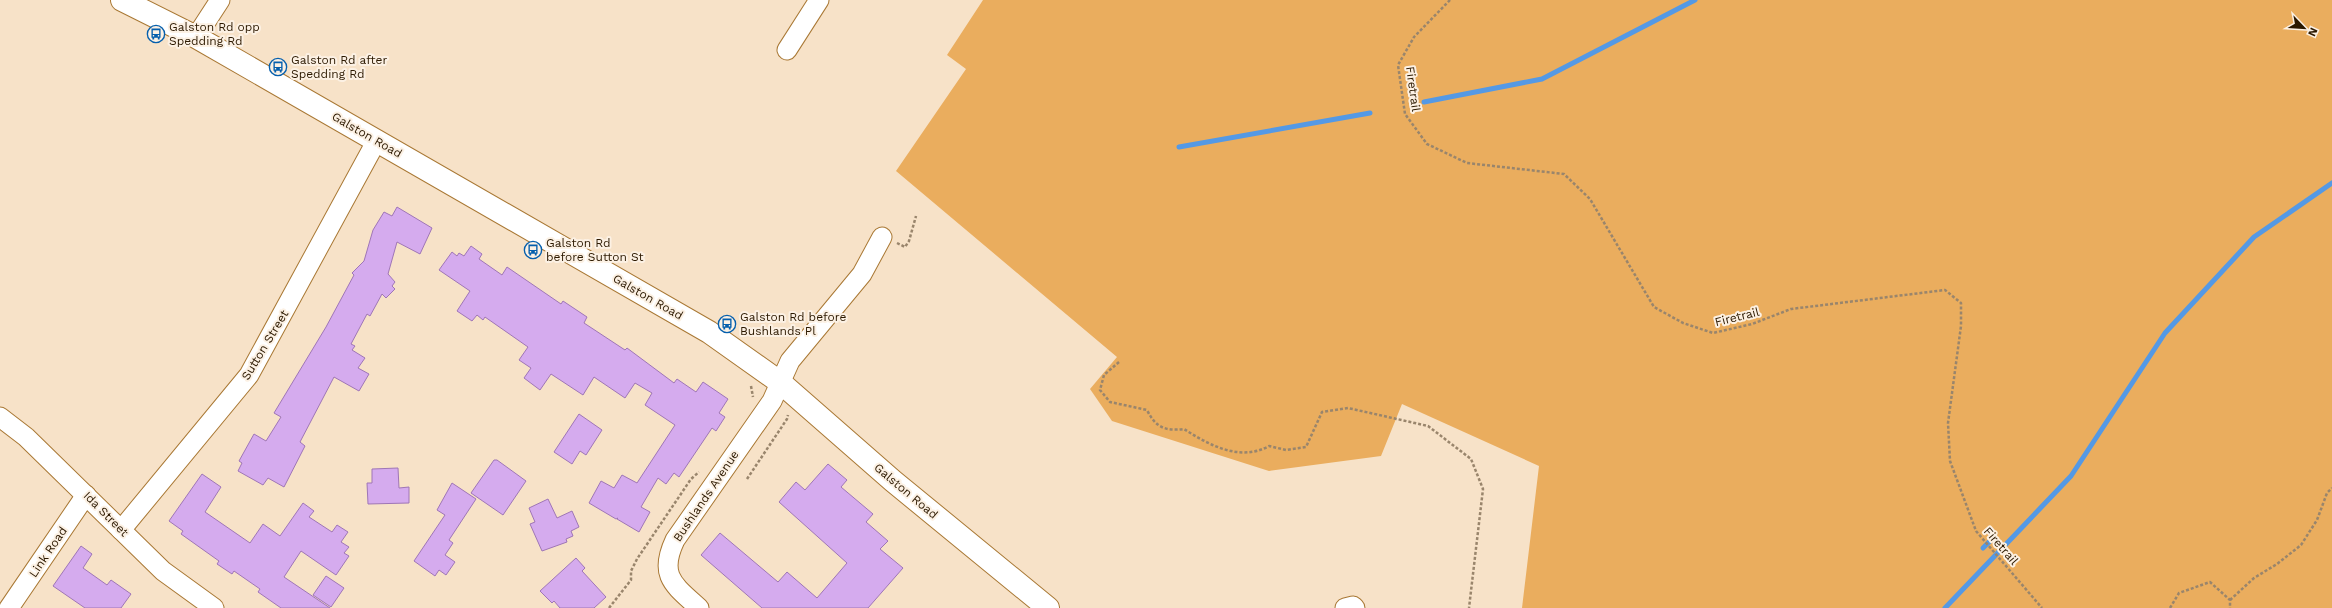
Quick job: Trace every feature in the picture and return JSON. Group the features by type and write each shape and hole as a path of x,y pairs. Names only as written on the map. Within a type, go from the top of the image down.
{"main road":[{"name":"Galston Road","path":"122,0 196,37 709,332 781,383 893,481 1048,608"}],"street":[{"path":"196,37 220,0"},
{"path":"787,50 819,0"},
{"name":"Sutton Street","path":"122,530 249,375 377,140"},
{"name":"Bushlands Avenue","path":"699,608 678,588 669,576 668,558 671,548 772,401 790,361 862,274 882,237"},
{"name":"Ida Street","path":"0,417 26,437 163,571 214,608"},
{"name":"Link Road","path":"9,608 86,495"},
{"path":"1345,608 1353,606 1355,608"}],"path":[{"name":"Firetrail","path":"1450,0 1414,37 1398,65 1405,114 1427,144 1467,163 1564,174 1590,199 1654,306 1683,322 1713,333 1752,324 1791,309 1945,290 1961,303 1961,326 1948,423 1950,461 1976,531 2042,608"},
{"path":"882,237 905,247 909,241 916,216"},
{"path":"1119,362 1104,375 1100,390 1110,402 1147,410 1153,422 1169,431 1184,429 1204,442 1233,452 1257,452 1269,446 1286,450 1306,447 1322,412 1348,408 1428,426 1472,459 1483,489 1469,608"},
{"path":"746,479 787,419 788,415"},
{"path":"2230,608 2230,600 2254,578 2277,564 2301,545 2317,520 2327,493 2332,488"},
{"path":"609,608 631,580"},
{"path":"2170,608 2179,593 2210,582 2230,600"}],"shaded area":[{"path":"983,0 2332,0 2332,608 1522,608 1539,466 1402,404 1381,456 1269,471 1112,421 1090,389 1117,357 896,171 966,69 947,55"}],"building":[{"path":"397,207 432,228 420,254 397,242 388,274 395,282 392,286 395,289 386,298 382,294 370,316 367,314 351,344 355,346 352,350 365,358 358,368 369,374 359,391 334,377 300,442 305,446 284,487 268,478 263,485 238,471 242,463 239,461 254,434 266,441 281,417 274,413 326,327 354,275 352,273 364,261 373,230 384,212 392,216"},
{"path":"471,246 482,254 479,259 502,275 507,267 561,304 563,301 587,317 584,323 625,350 627,348 674,383 677,379 696,392 703,382 728,399 719,413 725,417 716,431 712,428 679,477 674,473 666,484 658,478 641,507 650,512 639,532 617,519 618,518 616,519 589,503 601,481 614,488 622,475 637,483 675,425 645,405 652,393 635,383 625,398 594,377 583,395 551,374 540,390 524,378 531,368 519,360 528,347 485,317 483,320 477,315 472,321 457,311 470,291 439,270 452,252 457,256 459,253 464,256"},
{"path":"579,414 602,430 586,455 580,451 572,464 554,452"},
{"path":"494,460 497,460 526,481 503,515 471,493"},
{"path":"828,464 847,480 841,487 873,514 866,522 888,541 880,549 903,568 868,608 762,608 701,555 720,533 778,582 787,572 817,598 847,563 779,502 796,482 805,490"},
{"path":"398,468 399,488 409,487 409,503 368,504 367,483 372,483 372,469"},
{"path":"202,474 221,487 205,512 250,543 263,524 280,536 303,503 314,511 309,517 332,532 337,525 348,532 341,542 349,547 344,553 349,556 336,575 301,551 284,577 330,608 281,608 258,592 260,589 234,571 232,574 217,564 219,561 181,534 183,531 169,521"},
{"path":"452,483 476,499 449,540 453,543 445,555 455,562 446,575 439,570 435,576 414,561 445,515 437,510"},
{"path":"548,499 557,518 572,511 579,527 571,531 573,536 566,539 567,542 542,551 530,524 535,522 529,508"},
{"path":"81,546 92,554 83,568 107,585 111,580 131,594 121,608 85,608 53,586"},
{"path":"576,558 585,568 582,571 606,597 594,608 560,608 554,601 552,603 540,591"},
{"path":"326,576 344,588 331,607 313,595"}],"waterway":[{"path":"1424,102 1542,79 1695,0"},
{"path":"1179,147 1370,113"},
{"path":"1945,608 2071,476 2165,333 2254,237 2332,183"},
{"path":"1983,548 1994,537"}],"place":[{"name":"Galston Rd opp Spedding Rd","path":"156,34"},
{"name":"Galston Rd after Spedding Rd","path":"278,67"},
{"name":"Galston Rd before Sutton St","path":"533,250"},
{"name":"Galston Rd before Bushlands Pl","path":"727,324"}]}
